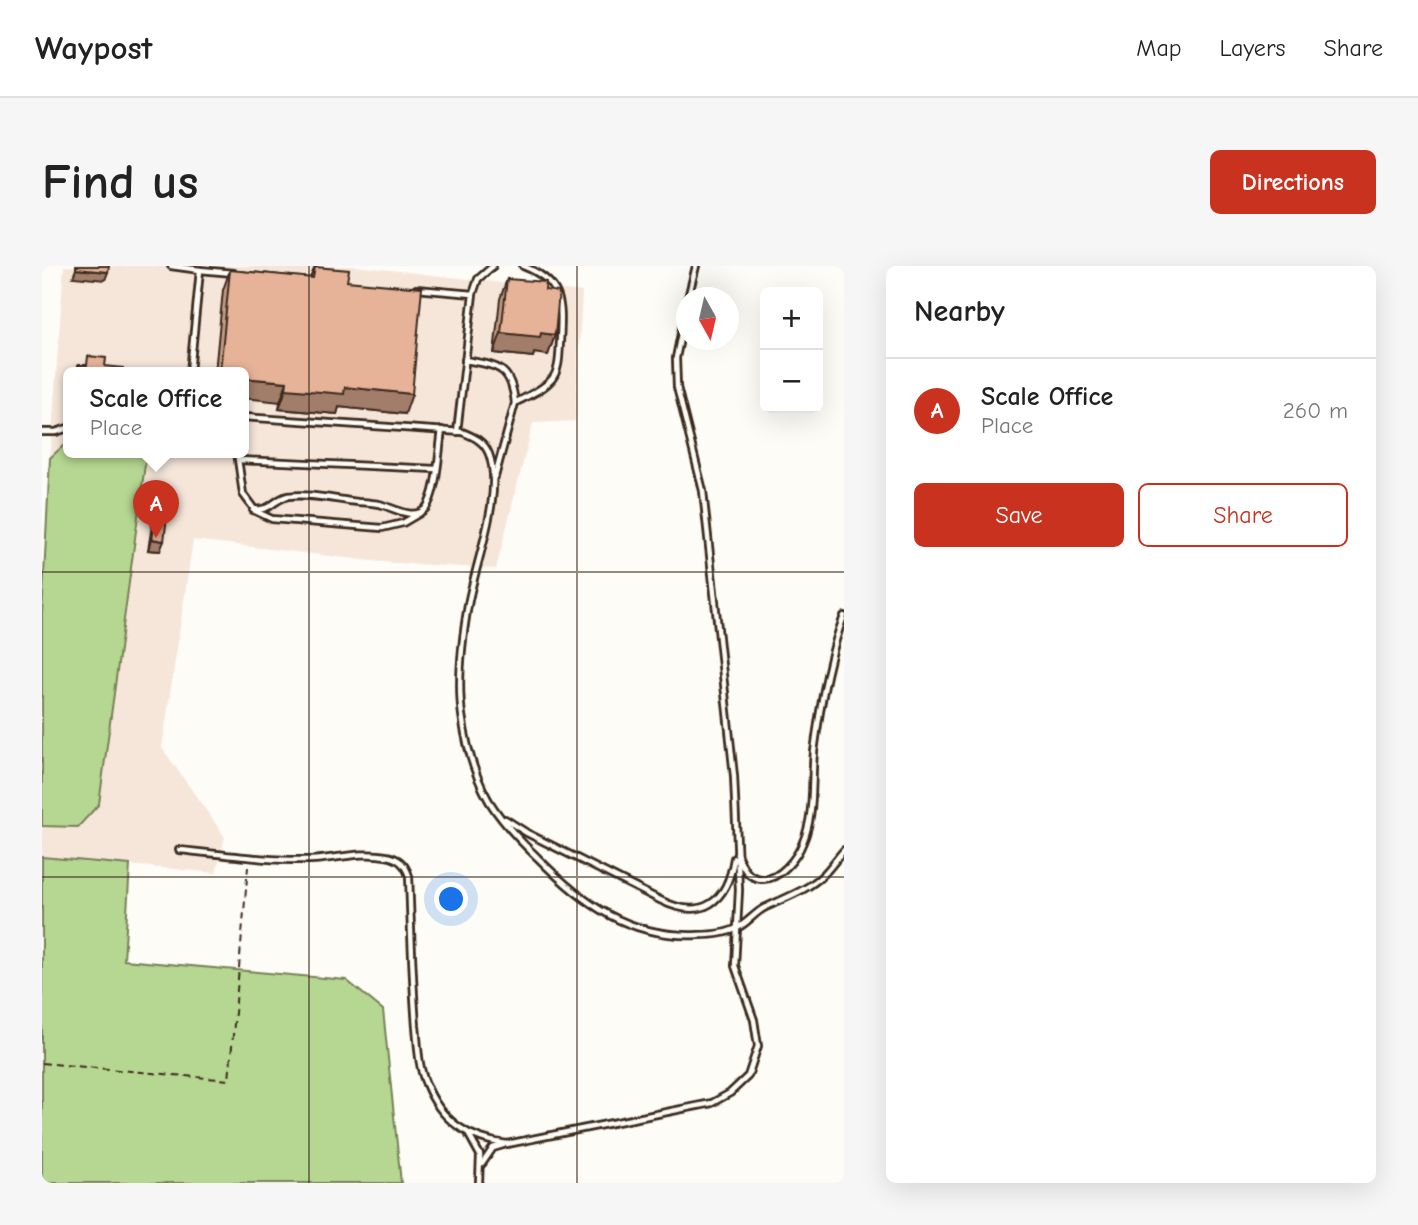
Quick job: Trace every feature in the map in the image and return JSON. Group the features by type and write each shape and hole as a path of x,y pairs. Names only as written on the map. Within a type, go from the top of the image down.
{"lane":[{"path":"172,266 241,273"},
{"path":"457,432 473,295 478,279 493,266"},
{"path":"515,403 553,378 558,365 562,304 558,294 544,277 531,267 523,266"},
{"path":"691,287 696,266"},
{"path":"190,367 200,270"},
{"path":"405,288 473,295"},
{"path":"480,1168 493,1147 712,1103 730,1093 748,1076 758,1046 754,1020 735,966 739,890 734,776 703,491 677,387 678,350"},
{"path":"466,360 496,365 507,373 515,403 494,478 492,500 468,604 460,661 461,713 470,757 488,800 515,836 592,906 628,925 657,933 686,936 716,934 738,928 762,909 792,896 823,876 844,850"},
{"path":"249,416 457,432 480,440 489,453 494,478"},
{"path":"42,432 63,430"},
{"path":"436,469 239,460 240,481 247,502 259,515 272,519 382,528 403,523 424,510 431,500 436,469 442,430"},
{"path":"247,502 254,509 262,510 286,496 300,496 381,504 407,513 424,510"},
{"path":"736,850 744,870 752,877 766,880 779,875 802,844 811,814 814,752 832,646 844,616"},
{"path":"498,813 527,832 675,908 689,911 715,900 733,869 736,850"},
{"path":"179,850 308,860 365,854 398,859 405,866 408,876 419,1061 425,1084 444,1114 467,1133 483,1141 507,1144"},
{"path":"467,1133 480,1155 479,1183"}],"path":[{"path":"42,1063 229,1080 249,857"}],"shaded area":[{"path":"64,266 355,266 582,292 575,421 533,423 496,569 381,562 193,540 162,748 225,837 216,873 42,857 42,826 78,827 99,804 146,458 249,458 249,367 63,367 63,446 50,458"}],"green space":[{"path":"63,446 63,458 146,458 99,804 78,827 42,826 42,615 50,458"},
{"path":"42,857 130,865 124,960 346,980 383,1010 401,1183 42,1183"}],"building":[{"path":"76,266 109,266 108,272 76,269"},
{"path":"315,267 349,270 347,281 422,288 412,394 345,387 344,394 286,389 287,382 249,379 249,367 220,367 230,270 313,278"},
{"path":"507,279 546,282 545,290 559,292 555,335 541,333 540,337 501,333"},
{"path":"88,356 106,358 105,366 114,367 78,367 87,365"},
{"path":"156,515 167,516 164,541 152,539"}],"place":[{"name":"Scale Office","path":"156,538"}]}
